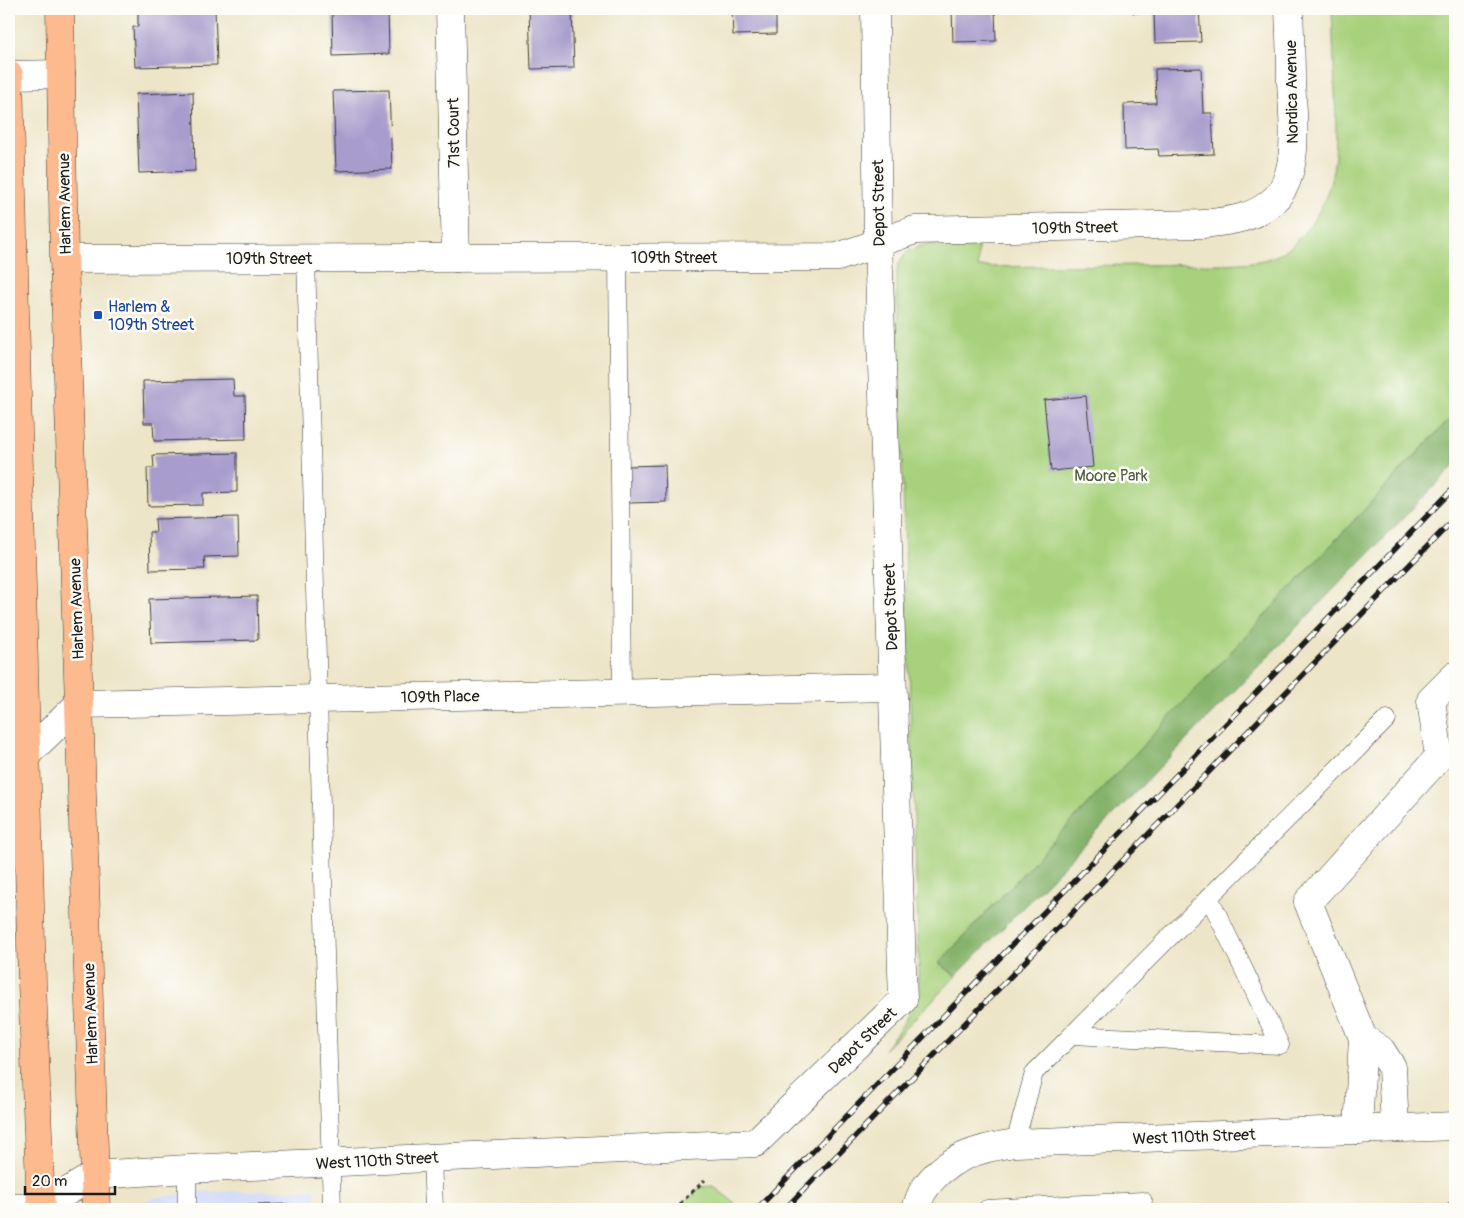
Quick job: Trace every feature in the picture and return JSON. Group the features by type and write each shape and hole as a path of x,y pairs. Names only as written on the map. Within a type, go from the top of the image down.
{"main road":[{"name":"Harlem Avenue","path":"60,9 64,259 96,1209"},
{"path":"9,75 17,755 32,983 41,1208"}],"street":[{"name":"71st Court","path":"450,9 456,258"},
{"name":"Depot Street","path":"755,1143 903,1000 878,242 875,9"},
{"name":"Nordica Avenue","path":"1274,200 1283,189 1289,169 1293,142 1289,9"},
{"path":"9,75 61,74"},
{"name":"109th Street","path":"64,259 838,257 915,230 1203,224 1238,220 1261,210 1274,200"},
{"path":"1358,1130 1363,1038 1308,902 1438,757 1431,700 1455,676"},
{"name":"109th Place","path":"79,704 892,687"},
{"path":"17,755 79,704"},
{"path":"1363,1038 1381,1050 1392,1067 1395,1128"},
{"name":"West 110th Street","path":"916,1209 922,1192 940,1171 966,1154 990,1146 1014,1143 1455,1126"},
{"name":"West 110th Street","path":"9,1208 41,1208 95,1175 330,1162 755,1143"}],"lane":[{"path":"618,257 622,692"},
{"path":"306,258 332,1209"},
{"path":"1014,1143 1034,1073 1387,719"},
{"path":"1072,1035 1280,1045 1209,897"},
{"path":"432,1158 434,1209"},
{"path":"187,1169 187,1209"},
{"path":"987,1209 1143,1201"}],"path":[{"path":"674,1209 705,1180"}],"shaded area":[{"path":"315,1189 316,1209 129,1209 133,1205 159,1197 200,1192"}],"green space":[{"name":"Moore Park","path":"1332,9 1455,9 1455,413 939,963 956,976 884,1050 905,1021 916,993 919,966 896,278 899,263 913,249 946,243 978,243 978,267 1243,263 1271,258 1288,249 1314,220 1323,203 1333,168 1336,131"},
{"path":"1455,413 1455,465 956,976 939,963"},
{"path":"713,1186 735,1203 728,1209 679,1209 700,1187"}],"building":[{"path":"138,9 215,9 217,65 135,67 133,27 138,27"},
{"path":"332,9 388,9 389,54 333,56"},
{"path":"529,9 572,9 574,68 531,69"},
{"path":"732,9 776,9 776,34 733,35"},
{"path":"952,9 995,9 996,41 953,42"},
{"path":"1133,9 1199,9 1201,42 1155,43 1154,12 1133,13"},
{"path":"1201,68 1203,113 1212,113 1214,154 1159,156 1158,149 1125,150 1124,104 1156,103 1155,69"},
{"path":"389,90 392,169 336,171 333,91"},
{"path":"193,92 195,171 139,173 136,94"},
{"path":"233,379 234,396 245,396 246,439 154,441 153,423 144,423 143,381"},
{"path":"1086,396 1093,467 1051,471 1044,400"},
{"path":"237,453 237,492 203,493 203,505 148,506 147,468 154,468 153,455"},
{"path":"665,465 666,502 628,503 627,466"},
{"path":"238,517 239,556 204,557 205,569 150,570 149,532 156,532 155,519"},
{"path":"257,596 258,640 151,643 149,599"},
{"path":"1455,1203 1455,1209 1448,1209 1448,1204"},
{"path":"289,1204 289,1209 221,1209 221,1206"}],"railway":[{"path":"757,1209 1455,487"},
{"path":"785,1209 1455,518"}],"place":[{"name":"Harlem & 109th Street","path":"98,315"}]}
